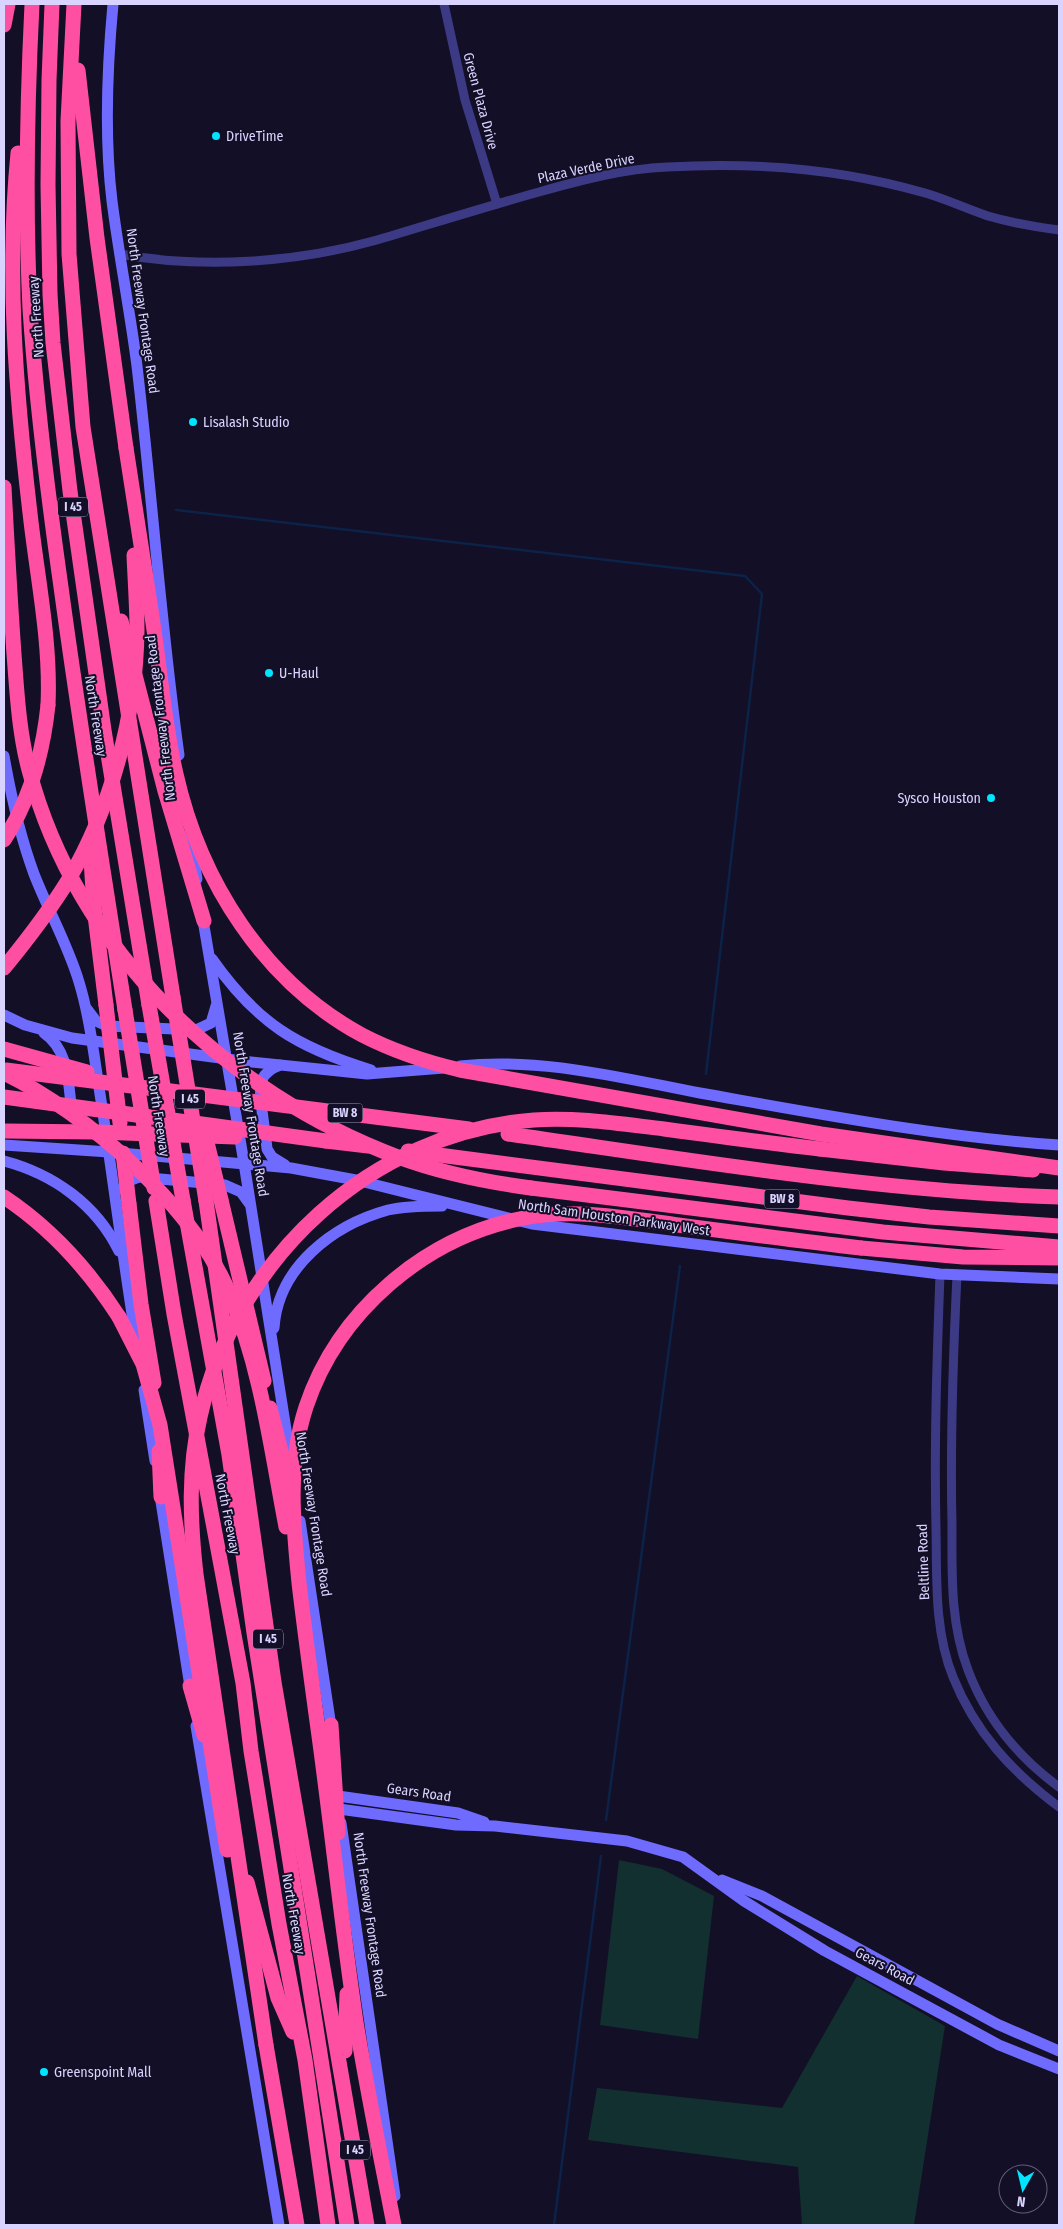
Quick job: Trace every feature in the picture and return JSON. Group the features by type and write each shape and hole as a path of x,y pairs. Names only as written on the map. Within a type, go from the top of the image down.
{"highway":[{"path":"4,25 8,4"},
{"name":"North Freeway","path":"32,4 29,50 27,215 34,353 47,488 84,745 174,1314 243,1683 251,1751 278,1924 305,2060 328,2225"},
{"name":"North Freeway","path":"52,4 48,185 50,294 55,361 70,491 104,730 149,1005 229,1454 257,1653 348,2225"},
{"path":"4,968 48,911 78,861 107,794 126,729 133,682 137,632 124,426 87,156 78,72 74,4"},
{"name":"North Freeway","path":"74,4 68,122 69,254 82,418 98,533 206,1201 274,1682 343,2074 367,2225"},
{"path":"4,840 21,809 34,775 44,740 48,705 48,648 26,482 13,334 13,215 29,50"},
{"path":"126,448 176,773 200,853 234,915 273,964 320,1007 362,1034 388,1047 417,1058 460,1070 821,1134 1059,1169"},
{"path":"4,487 20,718 29,770 45,821 75,885 90,910 131,965 165,1005 196,1034 252,1080 312,1118 366,1144 430,1168 485,1181 873,1231 1059,1247"},
{"path":"98,533 165,790 204,921"},
{"path":"84,745 94,907 106,1005 122,1206 141,1304 158,1408 161,1498"},
{"path":"4,1049 78,1070 181,1092"},
{"path":"184,1064 210,1154 301,1530"},
{"path":"4,1071 64,1109 117,1149 195,1234 214,1264 229,1292 249,1350 265,1420 303,1616"},
{"name":"BW 8","path":"4,1071 508,1134 890,1185 961,1192 1059,1197"},
{"name":"BW 8","path":"4,1097 848,1208 938,1218 1059,1226"},
{"path":"297,2225 266,2045 198,1584 191,1516 191,1483 200,1417 210,1382 223,1347 269,1266 296,1234 339,1197 402,1158 462,1134 532,1120 599,1122 944,1163 1059,1169"},
{"path":"4,1131 97,1132 326,1140"},
{"path":"4,1197 55,1237 82,1264 100,1286 132,1341 150,1387 167,1458 220,1818 266,2045"},
{"path":"394,2225 357,2024 303,1616 293,1522 293,1473 299,1434 317,1378 332,1351 362,1310 384,1288 407,1270 454,1242 521,1218 548,1214 576,1213 898,1252 963,1257 1059,1258"},
{"path":"190,1686 273,1972 278,1998 305,2060"},
{"path":"331,1725 348,2001 343,2074"}],"main road":[{"name":"North Freeway Frontage Road","path":"113,4 107,114 109,174 119,254 137,364 171,696 209,955 228,1059 273,1342 331,1725 339,1809 400,2225"},
{"path":"4,756 11,795 25,846 34,873 74,966 92,1042 109,1152 122,1206 122,1258 279,2225"},
{"path":"209,955 233,988 254,1010 278,1029 326,1054 387,1074"},
{"path":"83,998 92,1016 100,1024 106,1026 196,1030 211,1024 216,1012 217,999"},
{"path":"4,1015 40,1029 92,1042 228,1059 348,1073 387,1074 469,1065 520,1065 585,1071 922,1131 1059,1146"},
{"path":"40,1029 53,1038 64,1056 73,1129 65,1143 56,1148"},
{"path":"280,1065 268,1071 263,1077 260,1088 268,1149 272,1157 290,1168"},
{"name":"North Sam Houston Parkway West","path":"4,1145 290,1168 356,1180 532,1224 940,1274 1059,1279"},
{"path":"4,1161 46,1177 83,1202 105,1226 122,1258"},
{"path":"122,1206 118,1197 131,1180 149,1177 234,1187 241,1192 251,1207"},
{"path":"273,1342 277,1307 290,1277 312,1250 351,1224 390,1210 422,1206 458,1206"},
{"name":"Gears Road","path":"338,1796 458,1813 495,1826"},
{"name":"Gears Road","path":"339,1809 456,1826 495,1826 627,1841 682,1858 707,1873 744,1901 825,1951 999,2045 1059,2069"},
{"name":"Gears Road","path":"707,1873 762,1896 997,2024 1059,2051"},
{"path":"825,1951 833,1936"},
{"path":"956,2021 962,2004"}],"street":[{"name":"Green Plaza Drive","path":"444,4 465,100 497,204"},
{"name":"Plaza Verde Drive","path":"119,254 186,262 231,262 302,255 375,240 585,179 632,170 721,165 788,169 861,177 927,193 968,209 1020,225 1059,230"},
{"name":"Beltline Road","path":"940,1274 934,1454 937,1591 939,1621 945,1652 953,1676 966,1704 996,1751 1015,1772 1059,1807"},
{"name":"Beltline Road","path":"957,1275 950,1454 953,1590 961,1649 968,1671 980,1697 1003,1734 1026,1760 1059,1787"}],"green space":[{"path":"619,1860 662,1869 714,1896 698,2039 600,2025"},
{"path":"857,1976 945,2026 914,2225 802,2225 798,2167 588,2140 597,2088 782,2108"}],"waterway":[{"path":"176,510 745,576 762,594 706,1074"},
{"path":"606,1820 680,1266"},
{"path":"554,2225 601,1856"}],"place":[{"name":"DriveTime","path":"216,136"},
{"name":"Lisalash Studio","path":"193,422"},
{"name":"U-Haul","path":"269,673"},
{"name":"Sysco Houston","path":"991,798"},
{"name":"Greenspoint Mall","path":"44,2072"}]}
